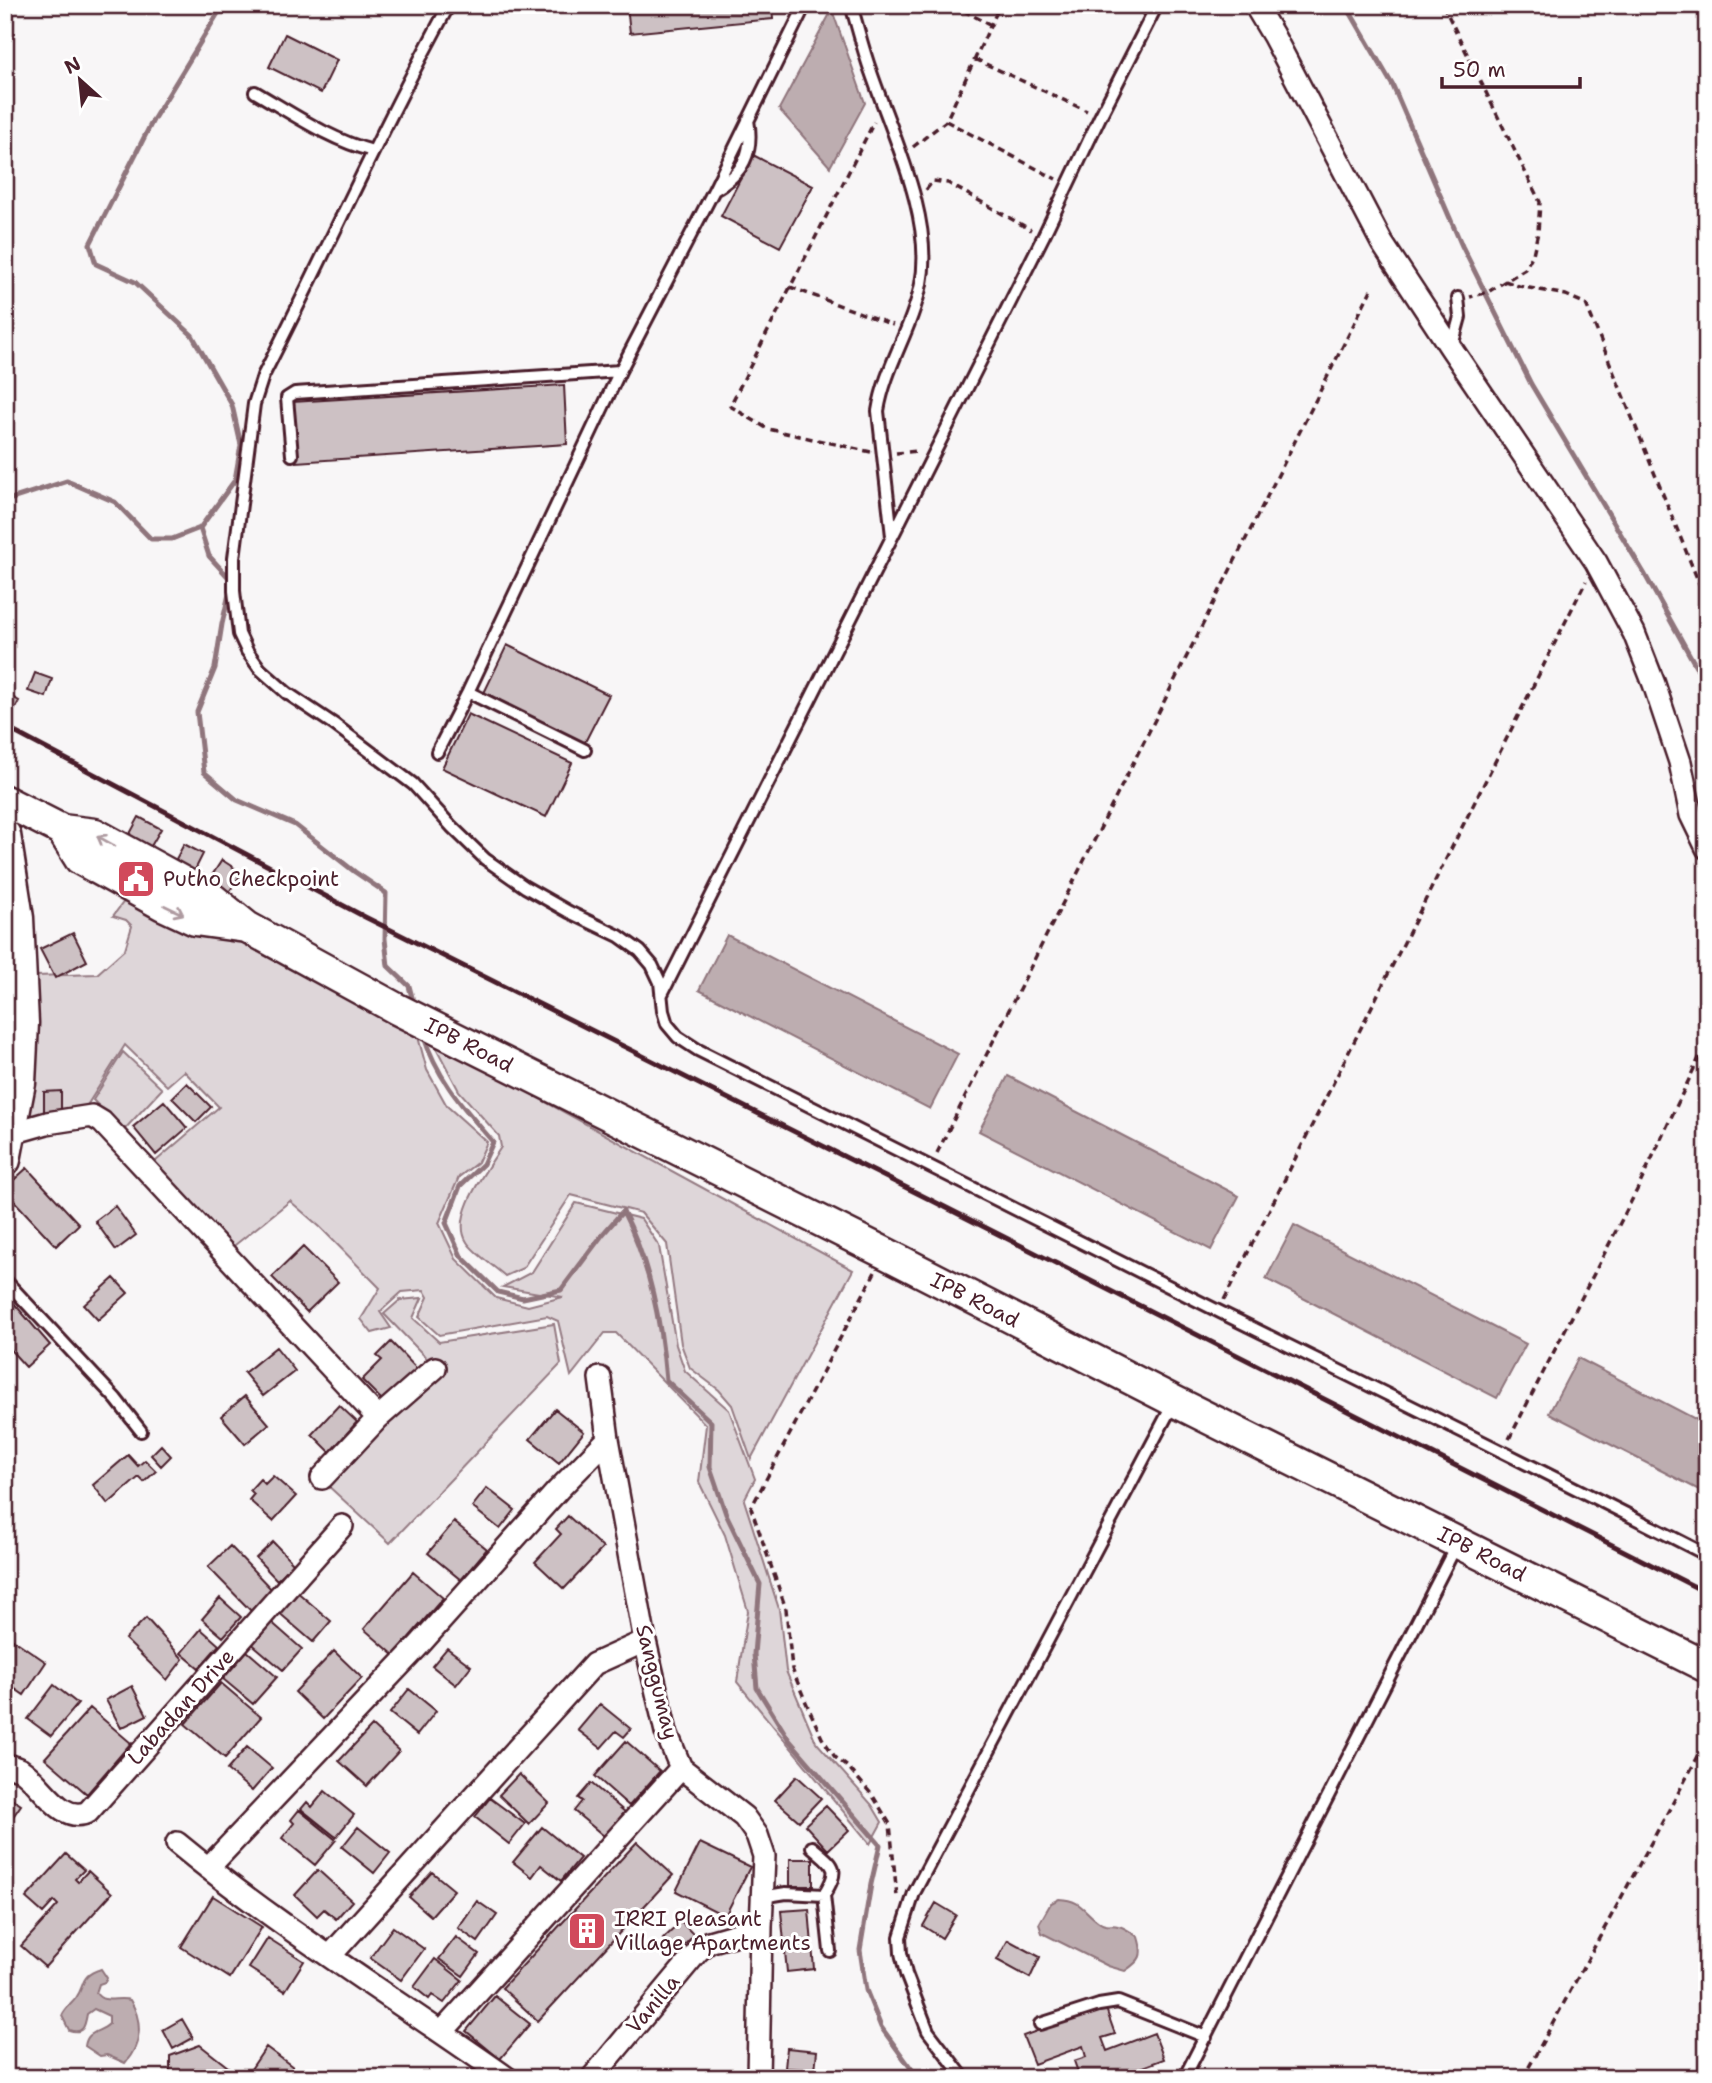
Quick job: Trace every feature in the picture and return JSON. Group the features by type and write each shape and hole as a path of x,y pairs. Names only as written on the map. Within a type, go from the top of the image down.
{"street":[{"path":"1255,5 1382,243 1596,562 1634,634 1654,684 1680,762 1691,815 1707,848"},
{"name":"IPB Road","path":"5,801 62,830 80,859 163,905 195,920 247,928 481,1052 1707,1667"},
{"path":"5,835 18,918 23,1023 20,1083 8,1147"},
{"path":"8,1147 47,1123 92,1116 102,1122 378,1418"},
{"path":"322,1478 378,1418 435,1368"},
{"name":"Sanggumay","path":"600,1378 608,1439 645,1641 666,1732 681,1768 744,1817 757,1835 764,1856 758,2078"},
{"path":"208,1868 420,1644 558,1490 608,1439"},
{"name":"Labadan Drive","path":"5,1765 22,1771 67,1813 80,1816 88,1812 342,1527"},
{"path":"330,1956 594,1664 645,1641"},
{"path":"442,2032 681,1768"},
{"path":"177,1843 330,1956 507,2078"},
{"name":"Vanilla","path":"592,2078 698,1951 709,1942 761,1927"}],"lane":[{"path":"449,5 414,69 263,376 254,404 234,558 234,591 239,634 260,669 287,693 397,770 485,859 525,887 620,936 639,951 652,965 660,982 667,1024 678,1037 1707,1555"},
{"path":"437,752 620,371 714,190 805,5"},
{"path":"851,5 870,71 916,202 922,248 921,283 907,330 881,392 878,411 892,536"},
{"path":"662,994 1157,5"},
{"path":"255,92 327,134 350,145 373,151"},
{"path":"1451,348 1460,317 1462,298"},
{"path":"292,455 287,398 295,393 620,371"},
{"path":"468,692 585,750"},
{"path":"5,1280 116,1398 141,1432"},
{"path":"964,2078 928,2031 906,1974 900,1937 914,1893 1174,1401"},
{"path":"1184,2078 1458,1542"},
{"path":"812,1847 834,1866 835,1872 824,1895 830,1951"},
{"path":"762,1897 786,1893 824,1895"},
{"path":"1040,2024 1099,2005 1118,2002 1206,2037"}],"path":[{"path":"953,5 991,25"},
{"path":"902,156 946,121 1000,5"},
{"path":"1443,5 1540,202 1533,254 1524,269 1488,292 1462,298"},
{"path":"975,59 1100,117"},
{"path":"883,105 730,406 768,429 883,454 936,449"},
{"path":"946,121 1068,185"},
{"path":"916,202 933,181 948,184 1043,237"},
{"path":"1505,281 1566,295 1586,304 1707,603"},
{"path":"790,287 907,330"},
{"path":"931,1165 1371,290"},
{"path":"1219,1311 1596,562"},
{"path":"1503,1451 1638,1188 1707,1041"},
{"path":"885,1254 751,1508 786,1609 792,1669 822,1738 835,1757 849,1768 873,1796 890,1824 897,1899"},
{"path":"1523,2078 1707,1740"}],"shaded area":[{"path":"832,10 865,103 830,167 779,109"},
{"path":"128,896 247,935 414,1022 427,1070 447,1106 487,1142 478,1162 459,1177 439,1223 456,1259 496,1298 528,1306 563,1297 503,1287 532,1272 576,1203 641,1219 659,1246 676,1345 685,1371 729,1410 755,1479 744,1500 779,1609 786,1671 816,1742 872,1805 882,1822 870,1844 737,1682 748,1611 725,1535 699,1482 706,1425 616,1333 605,1333 571,1376 558,1321 547,1316 439,1335 419,1317 428,1297 424,1290 402,1292 380,1312 391,1328 372,1333 361,1319 380,1288 320,1227 290,1201 230,1249 149,1167 219,1107 184,1071 167,1086 125,1045 86,1107 22,1119 38,1027 36,976 97,974 125,949 132,926 126,920 113,916"},
{"path":"727,935 958,1054 930,1109 699,990"},
{"path":"432,1040 853,1270 751,1459 732,1405 719,1390 690,1368 681,1344 667,1244 641,1213 571,1195 523,1268 505,1276 470,1246 463,1231 463,1219 472,1193 501,1147 499,1136 459,1091"},
{"path":"123,1052 162,1089 123,1131 93,1100"},
{"path":"1008,1076 1239,1196 1211,1250 979,1131"},
{"path":"1294,1225 1526,1344 1497,1398 1266,1279"},
{"path":"422,1298 413,1318 439,1342 554,1324 561,1364 390,1543 325,1483 439,1371 384,1314 400,1300"},
{"path":"1578,1358 1707,1425 1707,1494 1549,1413"},
{"path":"1059,1899 1079,1904 1102,1924 1121,1927 1138,1937 1141,1953 1135,1964 1125,1971 1108,1966 1042,1933 1039,1924 1051,1903"},
{"path":"101,1969 107,1978 99,1984 96,1993 99,1997 130,2000 137,2016 139,2032 135,2048 125,2063 107,2055 100,2056 85,2046 91,2034 109,2024 109,2016 94,2009 87,2014 84,2026 77,2031 69,2030 62,2016 76,1998 86,1978"}],"building":[{"path":"627,5 772,5 773,19 630,33"},
{"path":"285,34 337,60 321,93 269,67"},
{"path":"753,155 813,186 780,247 721,216"},
{"path":"564,385 567,444 296,462 292,402"},
{"path":"507,645 609,695 584,744 483,695"},
{"path":"35,673 52,679 46,697 28,691"},
{"path":"5,693 19,701 8,722 5,721"},
{"path":"468,714 572,763 546,817 442,768"},
{"path":"139,817 161,829 147,853 126,841"},
{"path":"184,844 203,854 189,882 169,872"},
{"path":"222,860 242,873 229,892 209,880"},
{"path":"73,933 87,961 55,978 40,949"},
{"path":"187,1083 211,1107 196,1122 172,1098"},
{"path":"61,1091 61,1111 44,1112 44,1092"},
{"path":"164,1101 187,1128 156,1155 133,1127"},
{"path":"27,1168 79,1224 56,1246 5,1191"},
{"path":"115,1206 136,1235 116,1250 95,1221"},
{"path":"303,1247 338,1282 307,1312 272,1277"},
{"path":"114,1278 128,1293 98,1320 84,1305"},
{"path":"5,1293 50,1345 26,1367 5,1344"},
{"path":"391,1342 423,1375 390,1408 362,1380 382,1360 377,1356"},
{"path":"276,1347 295,1371 263,1396 244,1373"},
{"path":"245,1396 269,1424 245,1444 221,1416"},
{"path":"339,1405 357,1422 330,1452 312,1434"},
{"path":"555,1409 584,1432 559,1463 530,1439"},
{"path":"161,1445 171,1456 161,1466 151,1455"},
{"path":"128,1455 138,1466 145,1460 156,1471 144,1482 139,1477 108,1504 93,1485"},
{"path":"273,1476 296,1496 273,1521 249,1500 254,1494 250,1490 260,1479 265,1484"},
{"path":"487,1488 515,1510 500,1529 472,1507"},
{"path":"568,1516 603,1548 564,1589 535,1562 561,1534 556,1529"},
{"path":"454,1522 487,1549 461,1580 428,1553"},
{"path":"273,1542 294,1564 277,1580 256,1558"},
{"path":"230,1546 275,1593 254,1614 208,1567"},
{"path":"413,1572 443,1598 394,1655 364,1629"},
{"path":"295,1590 331,1621 313,1642 277,1611"},
{"path":"220,1598 241,1617 223,1637 202,1619"},
{"path":"146,1618 183,1659 167,1680 125,1639"},
{"path":"269,1620 302,1649 283,1670 250,1642"},
{"path":"201,1629 219,1645 199,1668 181,1653"},
{"path":"11,1638 46,1662 24,1695 5,1682 5,1646"},
{"path":"447,1648 471,1666 456,1685 432,1666"},
{"path":"247,1651 277,1677 253,1704 223,1679"},
{"path":"334,1651 362,1678 323,1719 295,1692"},
{"path":"221,1683 261,1717 225,1758 185,1724"},
{"path":"54,1685 78,1704 51,1736 28,1719"},
{"path":"132,1686 147,1715 121,1728 106,1700"},
{"path":"409,1689 436,1711 417,1735 390,1713"},
{"path":"600,1704 631,1729 624,1737 616,1731 601,1748 578,1730"},
{"path":"90,1708 131,1743 87,1794 45,1758"},
{"path":"372,1726 399,1751 367,1786 339,1761"},
{"path":"626,1741 660,1771 629,1806 595,1776"},
{"path":"247,1747 272,1768 252,1791 227,1770"},
{"path":"519,1774 549,1803 529,1824 499,1795"},
{"path":"797,1776 821,1798 799,1821 775,1800"},
{"path":"591,1783 625,1812 604,1836 574,1811 582,1801 578,1798"},
{"path":"325,1791 354,1815 336,1837 301,1809 307,1802 312,1807"},
{"path":"5,1794 21,1805 5,1828"},
{"path":"490,1798 525,1824 509,1844 475,1817"},
{"path":"826,1806 849,1830 828,1850 805,1825"},
{"path":"299,1810 336,1840 315,1865 282,1838 294,1823 291,1820"},
{"path":"358,1827 390,1853 374,1873 342,1847"},
{"path":"542,1827 580,1858 561,1881 541,1865 532,1877 513,1862"},
{"name":"IRRI Pleasant Village Apartments","path":"637,1842 673,1875 538,2021 502,1988"},
{"path":"700,1843 750,1867 725,1916 676,1891"},
{"path":"66,1854 84,1870 75,1879 78,1882 88,1871 112,1893 45,1967 21,1946 58,1905 54,1901 43,1913 26,1898"},
{"path":"790,1859 813,1859 813,1886 790,1886"},
{"path":"318,1870 352,1901 336,1919 324,1909 317,1916 295,1895"},
{"path":"432,1872 454,1890 431,1916 409,1897"},
{"path":"213,1896 262,1927 230,1978 181,1947"},
{"path":"477,1901 497,1915 478,1942 458,1928"},
{"path":"936,1903 956,1915 942,1938 923,1926"},
{"path":"809,1909 814,1969 787,1972 781,1911"},
{"path":"681,1922 694,1935 677,1953 663,1939"},
{"path":"393,1927 424,1949 401,1980 370,1958"},
{"path":"456,1937 479,1954 463,1976 439,1959"},
{"path":"268,1938 304,1961 285,1991 249,1968"},
{"path":"1008,1940 1040,1957 1030,1978 997,1960"},
{"path":"435,1959 462,1980 444,2003 432,1995 429,1999 414,1987"},
{"path":"495,1996 530,2024 500,2059 466,2031"},
{"path":"1105,2006 1115,2034 1102,2038 1107,2051 1154,2033 1164,2059 1137,2069 1141,2078 1080,2078 1074,2061 1086,2057 1083,2046 1034,2064 1023,2036"},
{"path":"182,2019 193,2038 173,2049 163,2030"},
{"path":"200,2045 242,2078 170,2078 170,2056"},
{"path":"266,2047 293,2067 286,2078 257,2078 249,2072"},
{"path":"787,2048 817,2051 815,2070 785,2068"}],"waterway":[{"path":"5,501 67,481 115,502 151,539 172,539 200,528 235,480 241,445 232,405 192,335 135,282 96,264 90,244 153,120 223,5"},
{"path":"1346,5 1393,86 1462,246 1531,384 1644,573 1707,686"},
{"path":"200,528 209,556 232,581 215,668 197,712 204,772 237,800 295,825 386,893 385,939 388,966 409,986 414,1005"},
{"path":"423,1034 443,1079 493,1142 483,1164 460,1186 446,1223 461,1256 498,1292 523,1298 561,1290 623,1211 640,1251 653,1293 666,1380 711,1422 710,1467 726,1514 760,1584 754,1654 757,1688 789,1740 880,1845 860,1950 866,1990 881,2027 918,2078"}],"railway":[{"path":"5,727 365,917 1707,1593"}],"place":[{"name":"Putho Checkpoint","path":"136,879"},
{"name":"IRRI Pleasant Village Apartments","path":"587,1931"}]}
